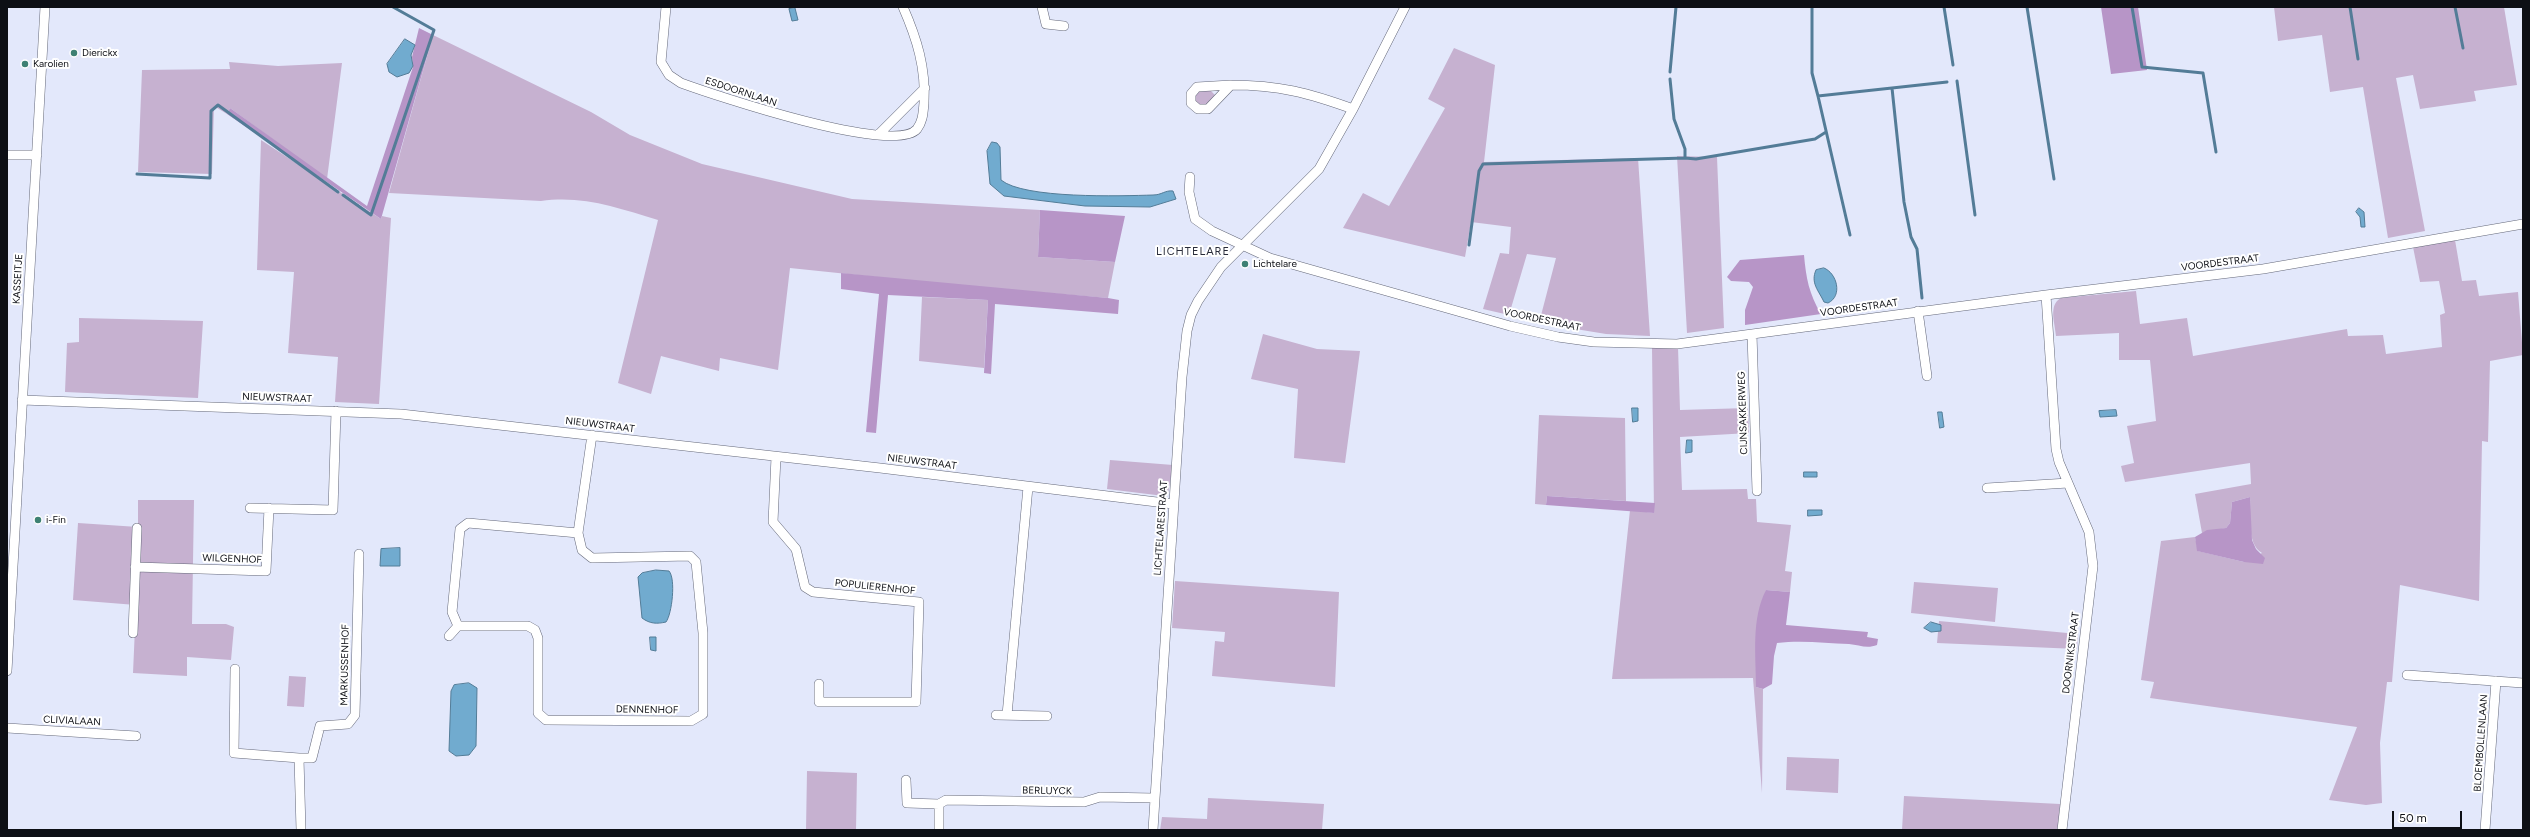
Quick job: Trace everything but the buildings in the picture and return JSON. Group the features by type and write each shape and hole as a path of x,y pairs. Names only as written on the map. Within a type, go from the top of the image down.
{"street":[{"name":"KASSEITJE","path":"7,671 10,576 45,7"},
{"name":"ESDOORNLAAN","path":"666,7 661,62 669,75 681,83 787,118 833,129 905,135 917,130 923,118 925,88 924,68 917,41 903,7"},
{"path":"1042,7 1046,24 1064,26"},
{"name":"LICHTELARESTRAAT","path":"1153,830 1182,377 1191,315 1221,267 1242,244 1319,169 1353,109 1405,7"},
{"path":"1231,85 1285,88 1310,93 1353,109"},
{"path":"879,134 925,88"},
{"path":"7,155 37,155"},
{"path":"1190,177 1189,192 1195,219 1212,231 1242,244"},
{"name":"VOORDESTRAAT","path":"1242,244 1270,258 1303,268 1558,337 1594,342 1677,344 1918,311 2263,269 2523,224"},
{"name":"DOORNIKSTRAAT","path":"2046,295 2056,449 2068,483 2089,532 2093,566 2062,830"},
{"path":"1918,311 1927,376"},
{"name":"CIJNSAKKERWEG","path":"1752,334 1757,491"},
{"name":"NIEUWSTRAAT","path":"22,400 415,415 1173,504"},
{"path":"250,508 333,510 336,411"},
{"name":"DENNENHOF","path":"458,626 528,626 535,630 538,638 538,713 546,720 691,721 703,714 703,633 696,562 690,556 592,558 582,550 578,533 592,435"},
{"name":"POPULIERENHOF","path":"776,457 773,522 796,549 804,587 813,592 919,602 916,702 819,702 819,684"},
{"path":"1987,488 2068,483"},
{"path":"1007,715 1028,487"},
{"name":"WILGENHOF","path":"135,567 266,571 269,508"},
{"path":"449,636 458,626 452,612 460,530 468,523 578,533"},
{"path":"133,633 137,528"},
{"name":"MARKUSSENHOF","path":"299,758 312,758 320,726 348,724 355,716 359,554"},
{"path":"236,669 234,753 299,758 301,830"},
{"name":"BLOEMBOLLENLAAN","path":"2407,675 2523,683"},
{"name":"BLOEMBOLLENLAAN","path":"2485,830 2496,681"},
{"path":"996,715 1047,716"},
{"name":"CLIVIALAAN","path":"7,728 136,736"},
{"name":"BERLUYCK","path":"906,780 907,803 939,804 946,800 1084,802 1100,797 1154,798"},
{"path":"939,804 939,830"}],"shaded area":[{"path":"2101,7 2138,7 2147,70 2111,74"},
{"path":"2274,7 2504,7 2517,85 2474,91 2476,101 2420,109 2413,75 2396,78 2425,231 2388,238 2363,87 2330,92 2322,35 2278,41"},
{"path":"419,28 433,35 381,219 227,114 230,108 367,206 413,67 412,57"},
{"path":"433,35 591,112 630,135 702,164 852,199 1040,210 1038,257 1115,262 1108,298 963,286 790,268 778,370 720,358 719,371 661,356 651,394 618,383 658,220 629,211 586,201 541,201 389,193"},
{"path":"1454,48 1495,65 1484,162 1638,158 1650,336 1606,334 1539,323 1556,258 1527,254 1509,315 1483,309 1500,253 1509,254 1511,227 1471,222 1465,257 1343,228 1363,193 1389,206 1445,108 1428,99"},
{"path":"229,62 278,66 342,63 327,179 230,108 227,114 214,106 212,174 138,172 142,70 230,69"},
{"path":"1210,90 1215,95 1206,106 1196,104 1194,97 1199,91"},
{"path":"261,140 381,219 382,216 391,218 379,404 335,402 338,357 288,353 294,272 257,270"},
{"path":"1677,156 1717,157 1724,328 1687,333"},
{"path":"1040,210 1125,216 1115,262 1038,257"},
{"path":"2455,240 2462,281 2476,280 2479,296 2518,292 2523,355 2490,361 2488,442 2482,441 2479,601 2400,585 2392,682 2387,682 2380,743 2382,803 2366,805 2329,800 2357,727 2150,698 2154,682 2141,680 2161,541 2195,537 2198,551 2244,562 2262,553 2257,549 2251,536 2250,497 2232,502 2230,523 2226,528 2202,533 2195,494 2251,484 2250,463 2125,482 2121,466 2134,463 2127,426 2156,421 2150,360 2119,360 2119,333 2056,336 2053,310 2057,301 2061,298 2136,291 2140,324 2187,318 2193,356 2347,329 2348,336 2383,335 2386,354 2442,347 2440,315 2445,313 2439,281 2420,282 2413,247"},
{"path":"1804,255 1809,286 1821,314 1745,325 1745,310 1753,287 1749,282 1731,281 1727,277 1740,260"},
{"path":"841,273 1108,298 1119,300 1118,314 995,304 991,374 984,373 988,300 888,295 876,433 866,432 879,294 841,289"},
{"path":"922,297 988,300 984,368 919,361"},
{"path":"79,318 203,321 198,398 65,392 67,343 79,342"},
{"path":"1263,334 1317,349 1360,351 1345,463 1294,458 1298,389 1251,379"},
{"path":"1678,347 1680,410 1748,408 1749,433 1680,437 1682,490 1747,489 1748,499 1756,499 1757,522 1791,525 1785,571 1792,572 1790,592 1766,590 1756,687 1763,689 1762,793 1753,678 1612,679 1630,510 1654,513 1652,348"},
{"path":"1539,415 1625,418 1626,501 1547,496 1546,505 1535,504"},
{"path":"1110,460 1173,465 1168,494 1164,496 1107,489"},
{"path":"1547,496 1655,503 1654,513 1546,505"},
{"path":"2250,497 2252,540 2256,549 2265,558 2263,564 2244,562 2197,551 2195,537 2207,530 2226,528 2230,523 2232,502"},
{"path":"138,500 194,500 192,624 226,624 234,627 231,660 187,657 187,676 133,673 136,605 73,600 78,523 138,527"},
{"path":"1175,581 1339,592 1335,687 1212,676 1215,641 1224,642 1225,632 1172,628"},
{"path":"1914,582 1998,588 1995,622 1911,613"},
{"path":"1766,590 1790,592 1786,625 1868,632 1867,637 1878,639 1877,645 1866,647 1849,644 1813,642 1777,643 1774,656 1772,684 1763,689 1756,687 1756,625 1761,601"},
{"path":"1939,621 2078,634 2077,649 1937,643"},
{"path":"289,676 306,677 304,707 287,706"},
{"path":"1787,757 1839,759 1838,793 1786,790"},
{"path":"807,771 857,773 856,830 806,830"},
{"path":"1904,796 2060,804 2058,830 1902,830"},
{"path":"1208,798 1324,804 1322,830 1160,830 1162,817 1207,819"}],"water":[{"path":"795,8 798,20 792,21 789,9"},
{"path":"405,39 415,45 411,55 413,66 409,73 397,77 389,72 387,64"},
{"path":"992,142 997,143 1000,147 1001,180 1013,186 1051,193 1097,196 1153,195 1173,191 1176,199 1150,207 1085,206 1004,196 990,184 987,151"},
{"path":"2359,208 2364,212 2365,227 2361,227 2360,217 2356,212"},
{"path":"1824,268 1829,271 1835,279 1837,290 1833,300 1828,303 1824,302 1816,287 1814,279 1816,270"},
{"path":"1632,408 1638,408 1638,421 1633,422"},
{"path":"2116,410 2117,416 2100,417 2099,411"},
{"path":"1938,412 1942,412 1944,427 1940,428"},
{"path":"1687,440 1692,440 1692,452 1686,453"},
{"path":"1804,472 1817,472 1817,477 1804,477"},
{"path":"1808,510 1822,510 1822,515 1808,516"},
{"path":"400,548 400,566 380,566 381,549"},
{"path":"656,570 669,571 673,589 668,618 666,622 657,623 642,618 638,577 642,573"},
{"path":"1931,622 1941,625 1941,631 1931,632 1924,628"},
{"path":"650,637 656,637 656,651 651,650"},
{"path":"469,683 477,688 476,746 469,755 456,756 449,751 451,691 454,685"}],"waterway":[{"path":"343,195 371,215 434,30 393,7"},
{"path":"1670,72 1676,7"},
{"path":"1812,7 1812,73 1818,96 1892,88 1904,202 1911,237 1917,249 1922,298"},
{"path":"1944,7 1953,65"},
{"path":"2027,7 2054,179"},
{"path":"2132,7 2142,67 2203,73 2216,152"},
{"path":"2350,7 2358,59"},
{"path":"2455,7 2463,48"},
{"path":"1670,79 1674,119 1685,149 1685,158"},
{"path":"1957,81 1975,215"},
{"path":"1892,88 1947,82"},
{"path":"1818,96 1850,235"},
{"path":"137,174 210,178 211,111 218,105 338,192"},
{"path":"1469,245 1479,171 1483,164 1685,158 1696,159 1815,139 1826,132"}],"place":[{"name":"Dierickx","path":"74,53"},
{"name":"Karolien","path":"25,64"},
{"name":"Lichtelare","path":"1245,264"},
{"name":"i-Fin","path":"38,520"}],"district":[{"name":"LICHTELARE","path":"1193,252"}]}
